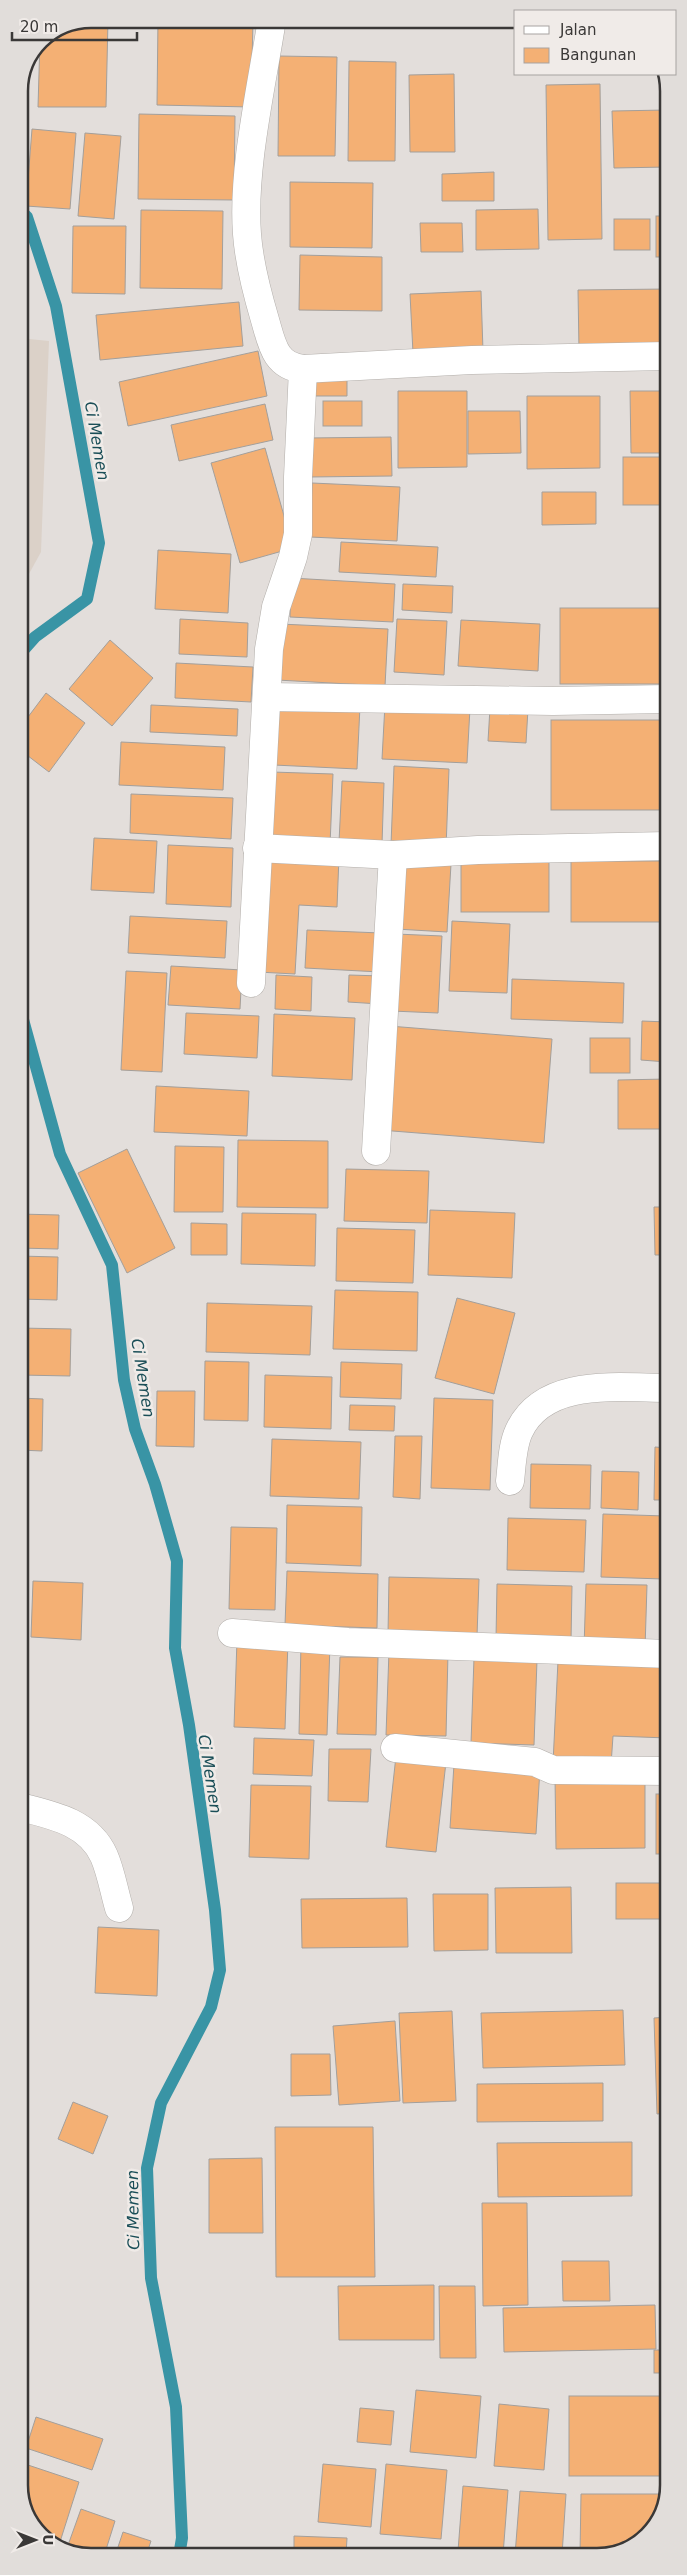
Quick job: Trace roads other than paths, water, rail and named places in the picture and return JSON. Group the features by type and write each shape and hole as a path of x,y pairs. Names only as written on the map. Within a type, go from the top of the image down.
{"street":[{"path":"271,28 247,189 247,235 258,297 273,346 281,360 291,368 303,369 472,360 660,356"},
{"path":"251,983 269,649 276,607 293,557 298,534 298,477 303,369"},
{"path":"267,697 553,701 660,699"},
{"path":"257,848 393,855 478,850 660,846"},
{"path":"376,1151 393,855"},
{"path":"510,1481 519,1432 536,1409 563,1393 593,1388 660,1388"},
{"path":"232,1633 348,1642 660,1654"},
{"path":"395,1748 535,1762 553,1770 660,1771"},
{"path":"28,1809 57,1816 79,1827 93,1838 104,1856 119,1908"}],"waterway":[{"name":"Ci Memen","path":"28,220 56,306 99,543 87,599 35,637 28,645"},
{"name":"Ci Memen","path":"28,1038 60,1154 112,1265 124,1380 135,1429 155,1484 177,1561 175,1648 189,1725 215,1910 220,1970 211,2007 161,2103 147,2168 151,2278 176,2407 182,2538 180,2547"}]}
